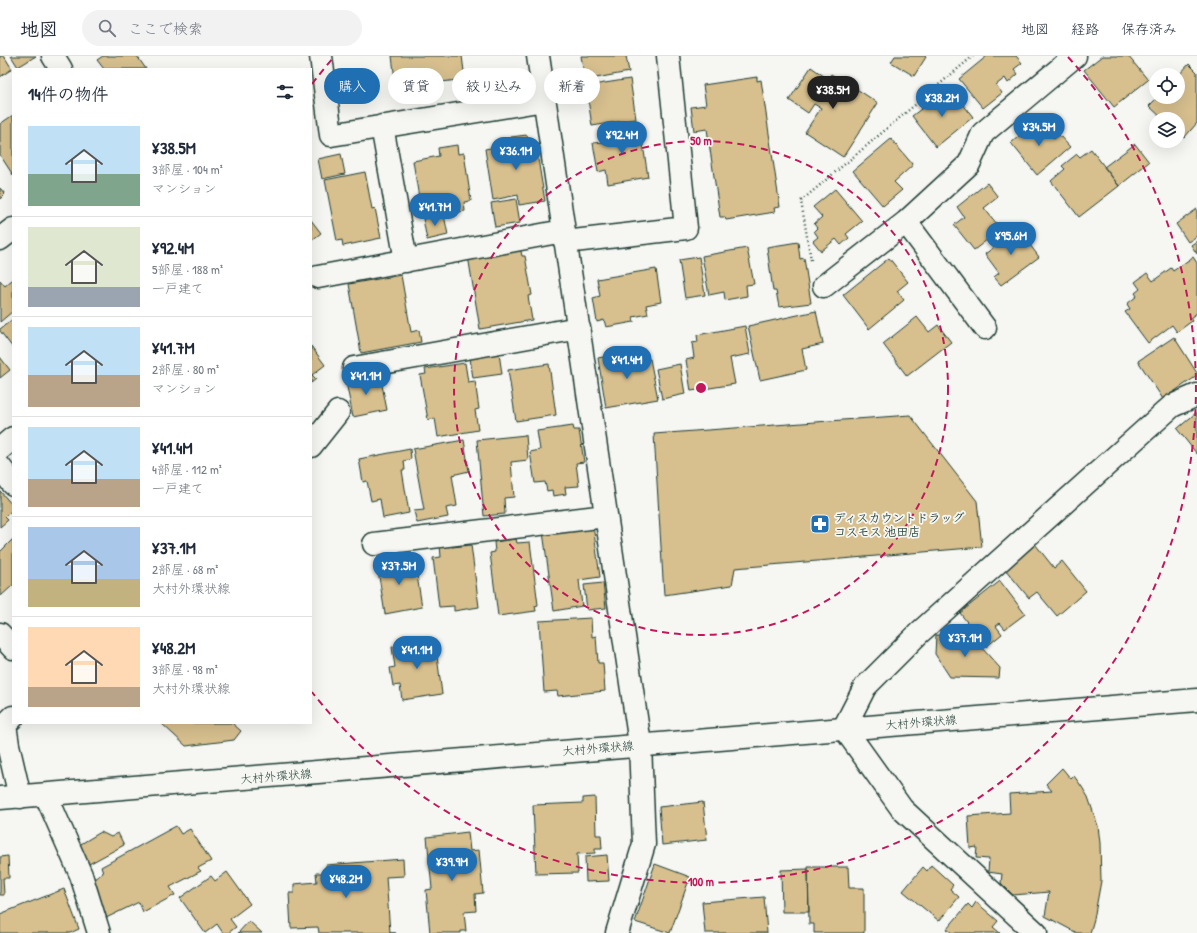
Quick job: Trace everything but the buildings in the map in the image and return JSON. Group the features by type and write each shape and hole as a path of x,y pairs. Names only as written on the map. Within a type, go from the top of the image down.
{"street":[{"path":"53,56 60,68"},
{"path":"321,56 331,135 544,100 538,56"},
{"path":"318,277 406,261 564,237 686,228 668,56"},
{"path":"824,286 906,222 969,164 983,133 1075,56"},
{"path":"545,104 640,744 644,844 617,933"},
{"path":"382,126 406,261"},
{"path":"906,222 985,328"},
{"path":"0,239 12,230"},
{"path":"354,368 579,328"},
{"path":"1036,933 902,809 844,728 865,687 919,633 1172,406 1197,395"},
{"path":"312,445 338,412"},
{"path":"0,449 12,439"},
{"path":"0,467 12,483"},
{"path":"374,544 606,516"},
{"path":"0,634 12,647"},
{"name":"大村外環状線","path":"10,798 640,744 1197,700"},
{"path":"10,798 4,746 6,725 12,718"},
{"path":"46,795 82,876 99,933"}],"path":[{"path":"824,286 814,281 801,201 973,56"}],"place":[{"name":"ディスカウントドラッグ コスモス 池田店","path":"820,524"}]}
